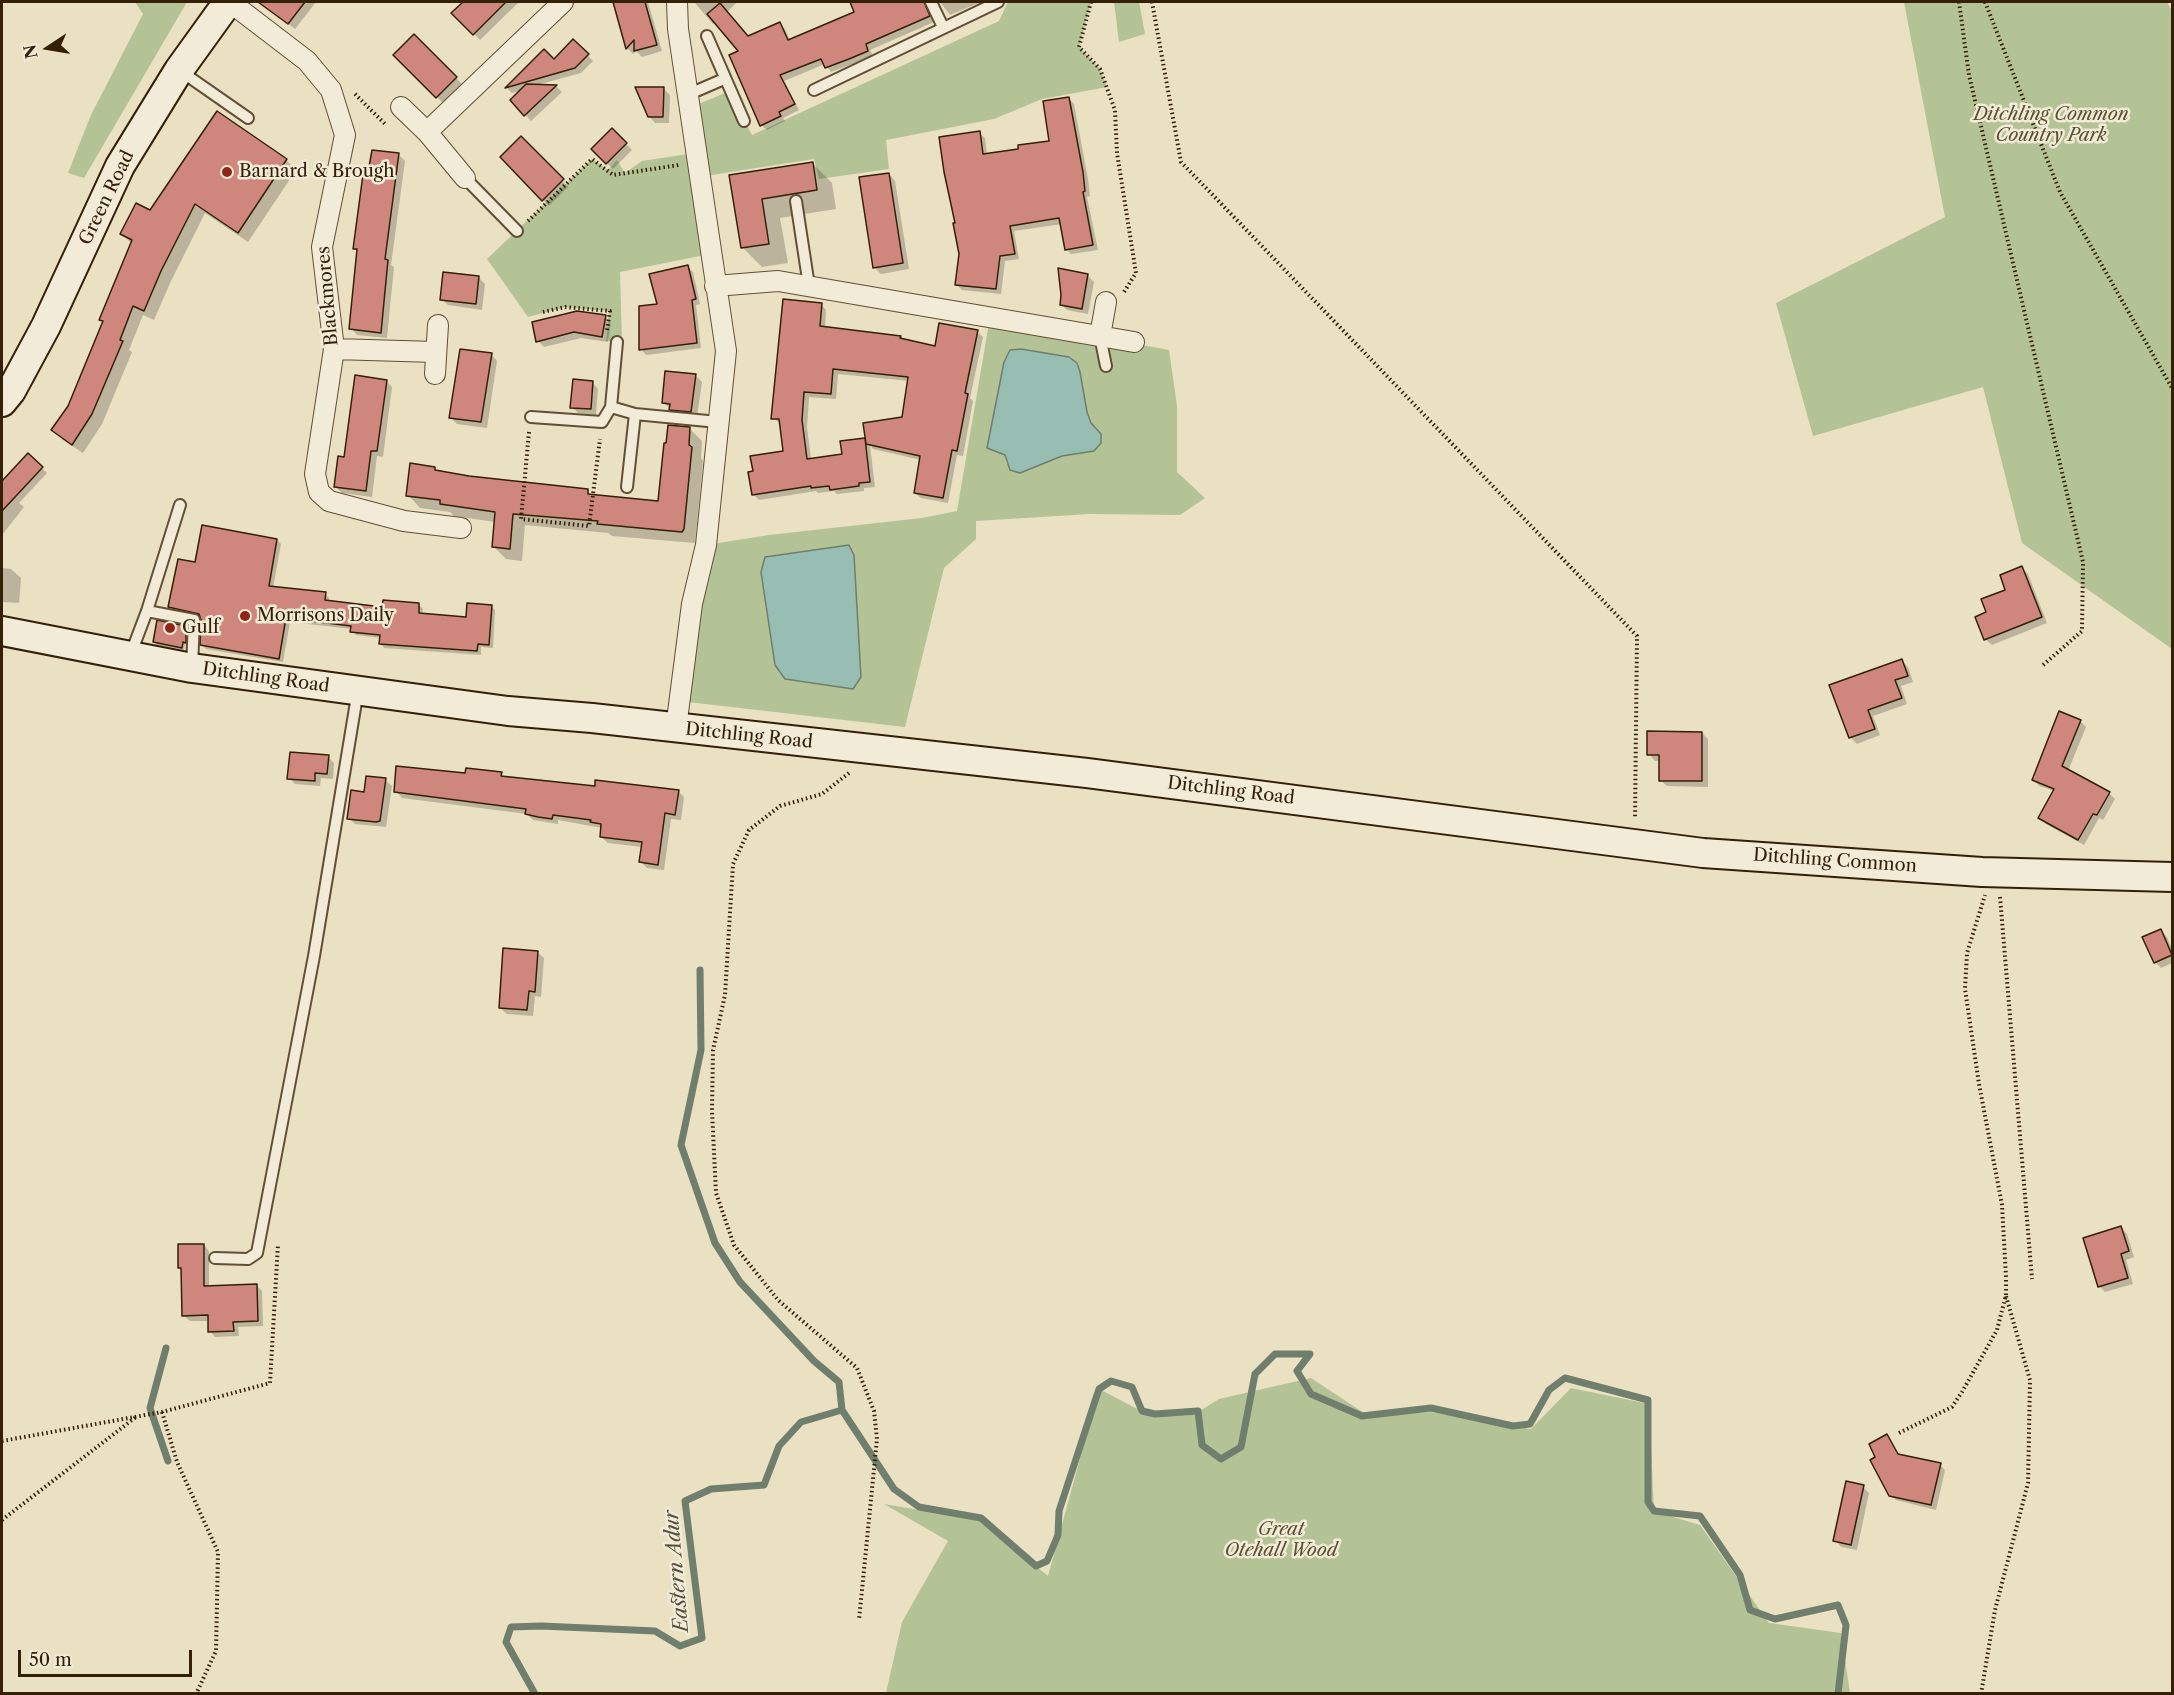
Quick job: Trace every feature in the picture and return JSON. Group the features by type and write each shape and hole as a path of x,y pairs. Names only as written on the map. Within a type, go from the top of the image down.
{"main road":[{"name":"Green Road","path":"2,402 11,391 46,326 120,166 179,70 229,2"},
{"name":"Ditchling Road","path":"2,631 192,668 508,711 1086,773 1498,826"},
{"name":"Ditchling Common","path":"1498,826 1703,852 1996,872 2172,877"}],"street":[{"name":"Blackmores","path":"229,2 307,61 331,90 345,135 322,247 334,349 315,474 319,492 329,501 404,521 461,528"},
{"path":"427,132 563,2"},
{"path":"676,728 692,604 706,545 726,351 687,95 678,29 677,2"},
{"path":"401,107 427,132 465,178"},
{"path":"715,286 778,281 1134,342"},
{"path":"1100,336 1106,302"},
{"path":"435,374 438,325"},
{"path":"334,349 436,352"}],"lane":[{"path":"931,2 944,27"},
{"path":"814,90 998,2"},
{"path":"707,36 744,120"},
{"path":"179,70 248,118"},
{"path":"687,95 724,79"},
{"path":"465,178 517,231"},
{"path":"796,201 809,286"},
{"path":"1100,336 1106,366"},
{"path":"531,417 602,422 611,407 617,342"},
{"path":"611,407 635,414 718,422"},
{"path":"627,487 635,414"},
{"path":"130,656 147,611 180,506"},
{"path":"147,611 194,620 192,668"},
{"path":"214,1258 248,1258 257,1253 314,956 358,690"}],"path":[{"path":"1090,2 1079,47 1100,69 1115,110 1117,153 1136,273 1121,297 1106,302"},
{"path":"1152,2 1181,162 1637,636 1635,844"},
{"path":"1959,2 1969,75 2083,562 2082,632 2042,666"},
{"path":"1985,2 2060,192 2172,388"},
{"path":"331,90 347,87 385,124 401,107"},
{"path":"517,231 592,159 613,175 697,162"},
{"path":"543,312 565,307 610,310 605,352 616,354"},
{"path":"531,417 521,519 589,526 602,422"},
{"path":"858,748 856,768 822,794 780,806 749,830 733,864 725,995 712,1050 712,1111 716,1193 734,1245 778,1300 857,1368 874,1411 877,1439 859,1620"},
{"path":"1996,872 2032,1279"},
{"path":"1981,1694 1995,1610 2028,1483 2030,1380 2006,1295 2002,1205 1979,1084 1965,989 1967,953 1996,872"},
{"path":"2,1441 162,1412 270,1383 278,1239 261,1230"},
{"path":"1899,1433 1952,1407 1997,1330 2006,1295"},
{"path":"162,1412 177,1462 218,1552 216,1651 196,1694"},
{"path":"2,1520 137,1416"}],"green space":[{"path":"135,2 187,2 84,178 68,173 91,115 143,14"},
{"path":"1008,2 1091,2 1079,47 1100,69 1107,87 1042,99 994,119 886,140 889,169 819,179 814,159 699,177 710,254 620,272 622,342 606,341 609,311 565,307 528,317 487,259 592,159 608,170 617,160 625,173 642,161 695,153 689,108 730,91 752,135 999,21"},
{"path":"1114,2 1139,2 1145,34 1119,42"},
{"name":"Ditchling Common Country Park","path":"1904,2 2167,2 2172,11 2172,649 2022,543 1983,387 1813,436 1776,303 1945,217"},
{"path":"990,317 1169,350 1177,406 1177,472 1205,498 1180,515 1089,514 976,521 976,539 944,568 905,727 679,701 706,545 769,535 922,518 957,511","holes":["1010,350 1069,357 1077,363 1087,412 1091,423 1101,434 1094,451 1062,456 1020,473 1006,463 1005,455 987,448 1004,362"]},
{"name":"Great Otehall Wood","path":"1311,1378 1367,1415 1431,1412 1531,1429 1571,1388 1649,1404 1654,1511 1700,1525 1769,1623 1841,1633 1850,1693 886,1693 902,1622 948,1541 884,1504 980,1520 1048,1576 1099,1389 1153,1417 1195,1414 1219,1399"}],"water":[{"path":"1021,349 1069,357 1077,363 1087,412 1091,423 1101,434 1101,443 1094,451 1062,456 1020,473 1010,470 1005,455 987,448 1004,362 1010,350"},
{"path":"849,545 854,555 861,677 853,689 785,679 775,665 761,572 765,557"}],"building":[{"path":"258,2 305,2 288,24"},
{"path":"463,2 506,2 473,35 451,13"},
{"path":"613,2 645,2 657,45 634,51 634,40 626,49"},
{"path":"850,2 924,2 930,16 866,44 868,51 849,59 825,68 821,59 780,75 795,104 779,112 781,116 760,126 729,55 738,51 707,14 720,3 748,36 780,22 788,40 854,12"},
{"path":"414,34 457,77 436,98 393,55"},
{"path":"573,39 589,54 575,68 505,88 544,49 554,59"},
{"path":"526,84 557,85 524,116 510,100"},
{"path":"635,87 664,87 663,117 648,117"},
{"path":"1069,97 1083,172 1085,191 1083,192 1093,245 1065,250 1059,218 1010,226 1015,254 1000,256 996,289 955,285 959,254 939,137 980,131 983,154 1018,149 1018,145 1049,141 1043,101"},
{"path":"217,111 287,159 238,233 195,204 161,271 144,311 133,306 120,340 123,341 92,414 72,445 51,430 68,406 103,321 99,320 132,240 120,234 136,203 150,210"},
{"path":"612,128 627,143 606,164 591,149"},
{"path":"521,136 564,179 542,201 500,157"},
{"path":"372,150 399,153 385,259 388,260 381,333 349,329 357,249 353,249 364,167 369,167"},
{"path":"813,162 817,190 762,199 769,244 741,248 729,175"},
{"path":"889,173 903,263 873,268 859,177"},
{"path":"688,265 696,299 692,300 697,343 639,350 639,306 657,304 649,274"},
{"path":"1058,268 1088,274 1082,309 1060,305"},
{"path":"443,272 479,276 476,304 440,300"},
{"path":"783,299 822,303 820,326 901,336 900,338 935,346 939,323 978,330 965,393 968,394 957,451 952,450 943,498 914,493 920,456 866,444 863,423 902,417 908,377 833,369 831,394 804,392 802,420 807,459 842,454 840,441 865,438 870,482 830,490 829,486 811,488 811,486 752,495 748,472 753,471 750,456 783,451 779,419 771,419"},
{"path":"577,311 606,315 602,337 574,332 536,342 532,322"},
{"path":"460,349 492,353 481,422 449,418"},
{"path":"665,371 696,374 691,412 669,410 670,404 662,403"},
{"path":"355,375 387,380 377,451 371,451 366,491 334,487 338,456 344,457"},
{"path":"573,379 593,381 591,409 570,408"},
{"path":"668,425 690,427 689,445 692,447 682,532 597,524 598,521 513,514 510,549 492,547 495,512 440,504 440,500 406,496 410,463 469,476 588,489 588,494 658,501"},
{"path":"28,453 43,467 2,511 2,481"},
{"path":"202,525 277,539 269,586 326,592 325,600 382,607 383,600 419,603 419,613 466,617 467,603 492,605 489,645 478,644 477,651 379,644 380,635 350,632 351,626 286,618 279,659 200,645 201,620 199,614 168,607 178,559 195,562"},
{"path":"2022,566 2042,617 1984,640 1975,617 1986,612 1981,599 2005,590 2000,575"},
{"name":"Gulf","path":"157,620 186,626 186,643 183,642 182,648 153,642"},
{"path":"1902,659 1908,676 1895,680 1902,698 1868,710 1875,729 1849,738 1829,685"},
{"path":"2059,711 2081,720 2062,766 2110,792 2097,815 2093,814 2078,840 2038,818 2054,789 2032,780"},
{"path":"1647,731 1702,732 1702,781 1659,781 1659,755 1647,755"},
{"path":"290,752 329,755 327,774 315,773 315,781 287,779"},
{"path":"396,766 465,773 466,768 502,772 501,776 595,786 595,780 679,790 675,815 665,813 658,865 639,862 642,842 600,837 601,824 590,822 591,820 553,815 552,819 525,814 526,809 394,792"},
{"path":"366,776 386,778 380,821 347,819 351,790 364,792"},
{"path":"2161,929 2172,955 2154,963 2142,937"},
{"path":"503,948 538,951 535,992 529,991 527,1010 499,1008"},
{"path":"2121,1226 2129,1251 2121,1254 2128,1278 2098,1287 2083,1238"},
{"path":"178,1244 204,1244 204,1286 257,1284 258,1321 233,1322 234,1331 208,1332 208,1315 182,1316"},
{"path":"1887,1434 1898,1454 1941,1463 1931,1505 1889,1496 1870,1460 1875,1457 1869,1444"},
{"path":"1846,1481 1864,1485 1851,1545 1833,1541"}],"waterway":[{"path":"700,970 701,1050 681,1145 715,1243 740,1282 814,1361 839,1382 842,1410 894,1489 919,1507 981,1518 1036,1566 1047,1561 1058,1535 1059,1511 1099,1389 1111,1381 1132,1387 1142,1411 1155,1414 1198,1411 1202,1445 1221,1459 1241,1447 1255,1374 1275,1354 1310,1354 1297,1371 1311,1394 1362,1416 1431,1408 1513,1426 1530,1424 1549,1390 1565,1378 1648,1400 1648,1502 1654,1511 1700,1516 1740,1575 1750,1610 1775,1619 1838,1605 1846,1625 1838,1694"},
{"path":"166,1348 150,1408 168,1461"},
{"name":"Eastern Adur","path":"535,1694 506,1642 511,1627 541,1626 655,1631 680,1646 702,1638 685,1501 711,1489 764,1485 779,1446 801,1422 842,1410"}],"place":[{"name":"Barnard & Brough","path":"227,172"},
{"name":"Morrisons Daily","path":"245,616"},
{"name":"Gulf","path":"170,628"}]}
